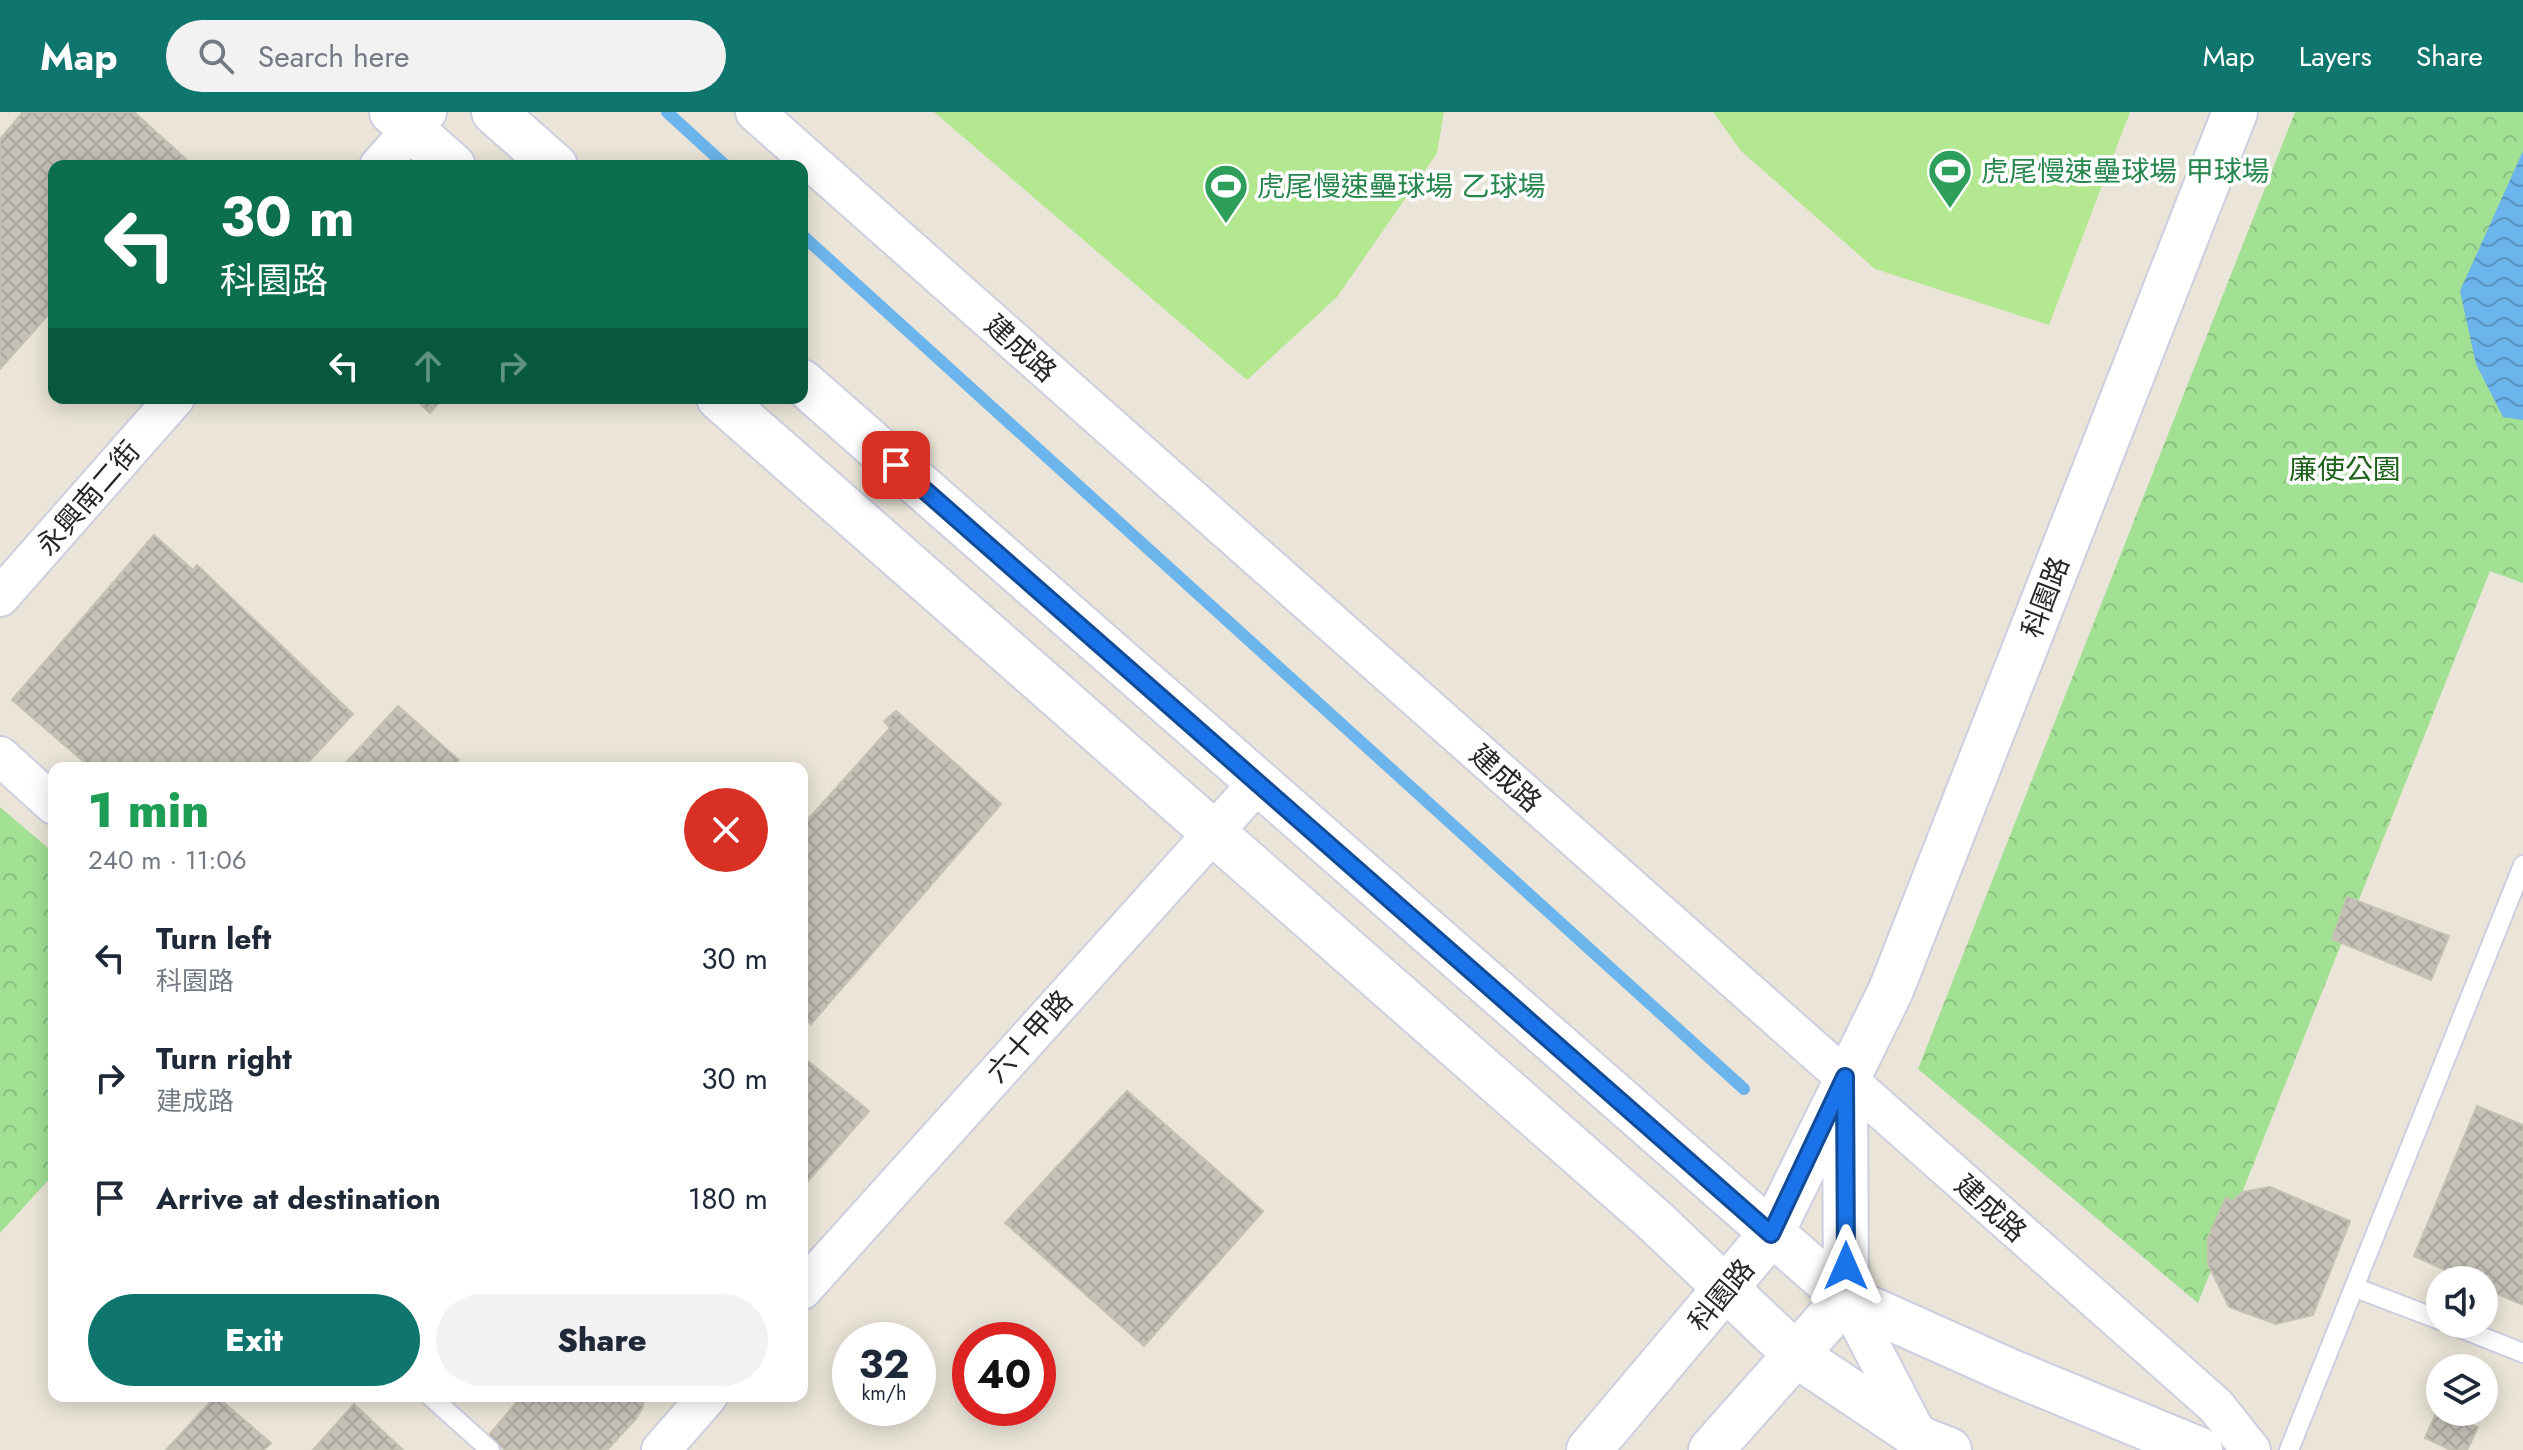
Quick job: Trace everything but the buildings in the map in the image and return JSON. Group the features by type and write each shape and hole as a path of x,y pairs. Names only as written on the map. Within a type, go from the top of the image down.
{"street":[{"path":"494,112 548,160"},
{"name":"建成路","path":"755,112 2216,1406 2251,1450"},
{"name":"科園路","path":"1589,1450 1771,1234 1845,1077 1891,990 2235,112"},
{"path":"383,160 410,118 448,160"},
{"path":"808,387 1846,1298 2009,1371 2200,1450"},
{"name":"永興南二街","path":"0,597 170,404"},
{"path":"726,404 1213,829 1728,1286 1795,1354 1929,1447"},
{"path":"0,756 48,800"},
{"name":"六十甲路","path":"808,1283 1213,829 1258,783"},
{"name":"科園路","path":"1845,1077 1846,1298 1929,1447"},
{"path":"1711,1450 1846,1298"},
{"path":"661,1450 703,1402"}],"lane":[{"path":"2289,1450 2523,865"},
{"path":"2356,1288 2426,1315"},
{"path":"2485,1338 2523,1353"},
{"path":"437,1402 490,1450"}],"green space":[{"name":"虎尾慢速壘球場 乙球場","path":"934,112 1444,112 1437,153 1337,297 1247,380"},
{"name":"虎尾慢速壘球場 甲球場","path":"1713,112 2130,112 2049,325 1875,269 1741,151"},
{"name":"廉使公園","path":"2295,112 2523,112 2523,583 2490,571 2198,1303 1918,1069"},
{"path":"0,807 48,848 48,1181 0,1233"}],"water":[{"path":"2523,151 2523,420 2503,417 2476,364 2460,291"}],"waterway":[{"path":"667,112 719,160"},
{"path":"808,240 1744,1089"}],"place":[{"name":"虎尾慢速壘球場 甲球場","path":"1950,210"},
{"name":"虎尾慢速壘球場 乙球場","path":"1226,225"}],"route":[{"path":"896,465 1771,1234 1845,1077 1846,1266"}]}
